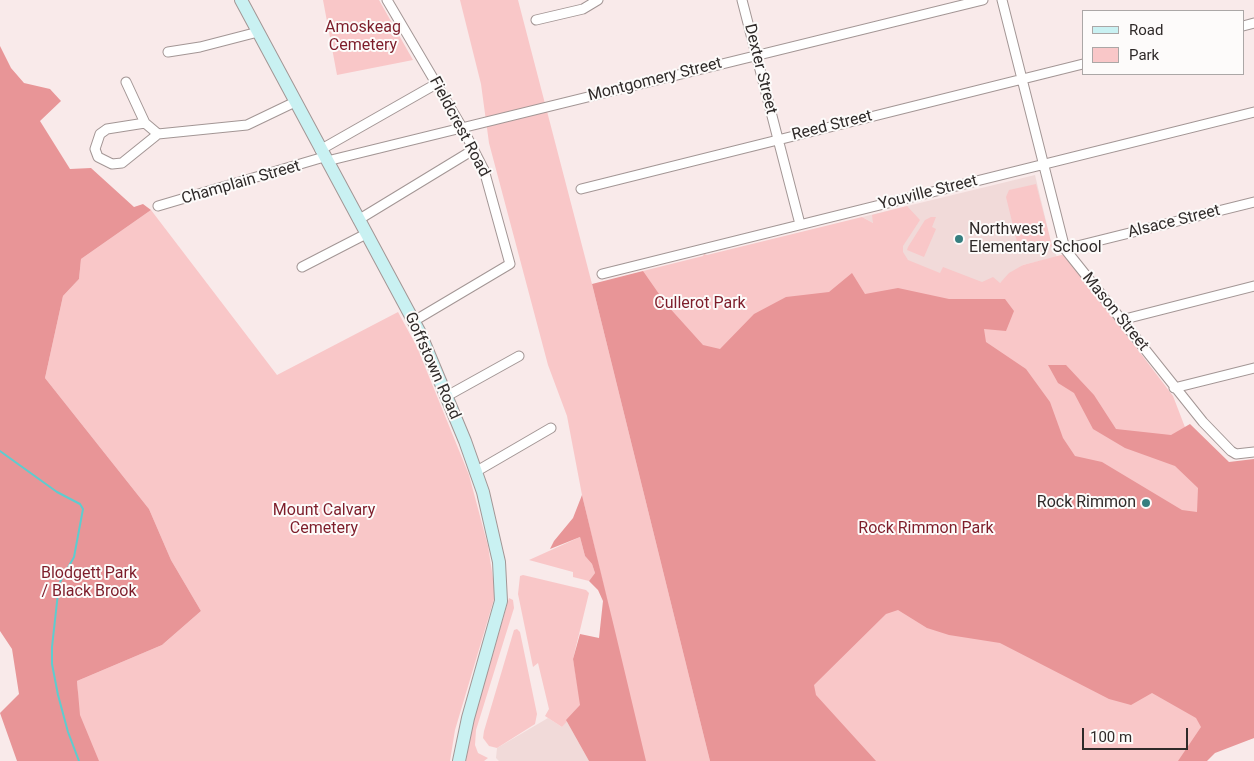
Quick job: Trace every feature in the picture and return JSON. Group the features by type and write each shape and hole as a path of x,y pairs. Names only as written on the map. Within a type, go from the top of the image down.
{"main road":[{"name":"Goffstown Road","path":"241,0 358,220 414,320 447,396 476,471 496,544 502,592 496,624 468,718 459,761"}],"street":[{"name":"Fieldcrest Road","path":"387,0 463,129 487,178 510,264 414,320"},
{"path":"536,20 583,9 598,0"},
{"name":"Dexter Street","path":"742,0 800,224"},
{"name":"Montgomery Street","path":"324,156 463,129 983,0"},
{"name":"Mason Street","path":"1002,0 1065,249 1203,422 1236,454 1254,452"},
{"path":"168,52 200,47 258,32"},
{"name":"Reed Street","path":"581,189 1082,64"},
{"path":"126,82 145,123 158,134"},
{"path":"324,156 436,84"},
{"path":"145,123 107,129 100,134 95,149 98,157 112,164 122,163 158,134 246,125 295,102"},
{"name":"Youville Street","path":"602,274 1254,112"},
{"path":"358,220 473,150"},
{"name":"Champlain Street","path":"158,206 324,156"},
{"name":"Alsace Street","path":"1065,249 1254,202"},
{"path":"302,267 366,234"},
{"path":"1121,320 1254,286"},
{"path":"447,396 519,356"},
{"path":"1174,388 1254,368"},
{"path":"476,471 552,428"}],"shaded area":[{"name":"Northwest Elementary School","path":"1035,175 1052,246 1057,257 1023,265 1000,283 898,288 873,223 862,217"},
{"path":"548,718 562,727 566,720 589,761 499,761 496,758 497,748"}],"green space":[{"name":"Amoskeag Cemetery","path":"323,0 379,0 413,60 337,75"},
{"path":"460,0 518,0 592,284 710,761 645,761 582,495 567,416 548,365 489,143 481,84"},
{"name":"Blodgett Park / Black Brook","path":"0,46 11,68 24,83 50,89 61,101 40,121 70,169 91,168 134,207 143,204 151,210 81,259 79,279 63,296 45,378 149,509 171,560 201,611 162,645 77,681 80,715 99,761 17,761 0,713 19,694 12,649 0,631"},
{"name":"Mount Calvary Cemetery","path":"0,163 37,378 69,677 78,693 77,681 162,645 201,611 171,560 149,509 45,378 63,296 79,279 81,259 151,210 277,375 398,312 417,347 469,475 488,546 494,585 494,599 455,730 450,761 62,761"},
{"path":"1036,184 1052,246 1020,254 1006,197 1009,190"},
{"name":"Rock Rimmon Park","path":"907,206 920,220 903,246 903,252 908,260 940,273 943,267 982,282 993,277 1000,283 1009,273 1023,265 1065,254 1173,396 1246,586 1254,738 1182,761 716,761 643,271 703,256 704,254 707,255 862,217 873,223 872,215"},
{"path":"936,217 932,227 936,229 924,257 907,250 925,220"},
{"name":"Rock Rimmon Park","path":"643,271 666,304 703,345 720,349 754,314 786,297 829,292 852,273 865,294 898,288 949,299 1005,299 1014,311 1006,331 984,329 986,342 1026,369 1050,402 1063,438 1075,456 1102,462 1182,510 1197,512 1198,488 1175,466 1125,448 1093,429 1074,393 1058,383 1048,365 1066,365 1094,395 1116,429 1171,435 1190,424 1229,462 1254,459 1254,738 1215,753 1207,761 1178,761 1201,727 1196,718 1152,693 1131,705 1109,699 1000,643 949,635 927,628 898,610 886,614 814,685 816,695 876,761 710,761 592,284"},
{"path":"582,495 646,761 589,761 566,720 580,705 573,659 580,634 599,638 603,601 598,590 589,581 595,573 592,564 585,556 580,537 550,549 554,541 573,518"},
{"path":"580,537 585,556 592,564 595,573 589,581 573,577 573,572 529,560"},
{"path":"523,575 586,590 589,593 573,659 581,705 562,727 545,716 549,709 538,663 533,667 518,594 520,576"},
{"path":"509,598 513,600 514,608 476,730 475,745 478,753 488,758 484,761 466,761 473,723"},
{"path":"517,629 520,632 537,714 535,724 497,748 489,746 483,738 484,731 514,630"}],"waterway":[{"path":"0,451 57,492 80,504 83,509 74,557 59,584 52,647 52,664 58,695 68,732 79,761"}],"place":[{"name":"Northwest Elementary School","path":"959,239"},
{"name":"Rock Rimmon","path":"1146,503"}],"park label":[{"name":"Cullerot Park","path":"700,304"}]}
